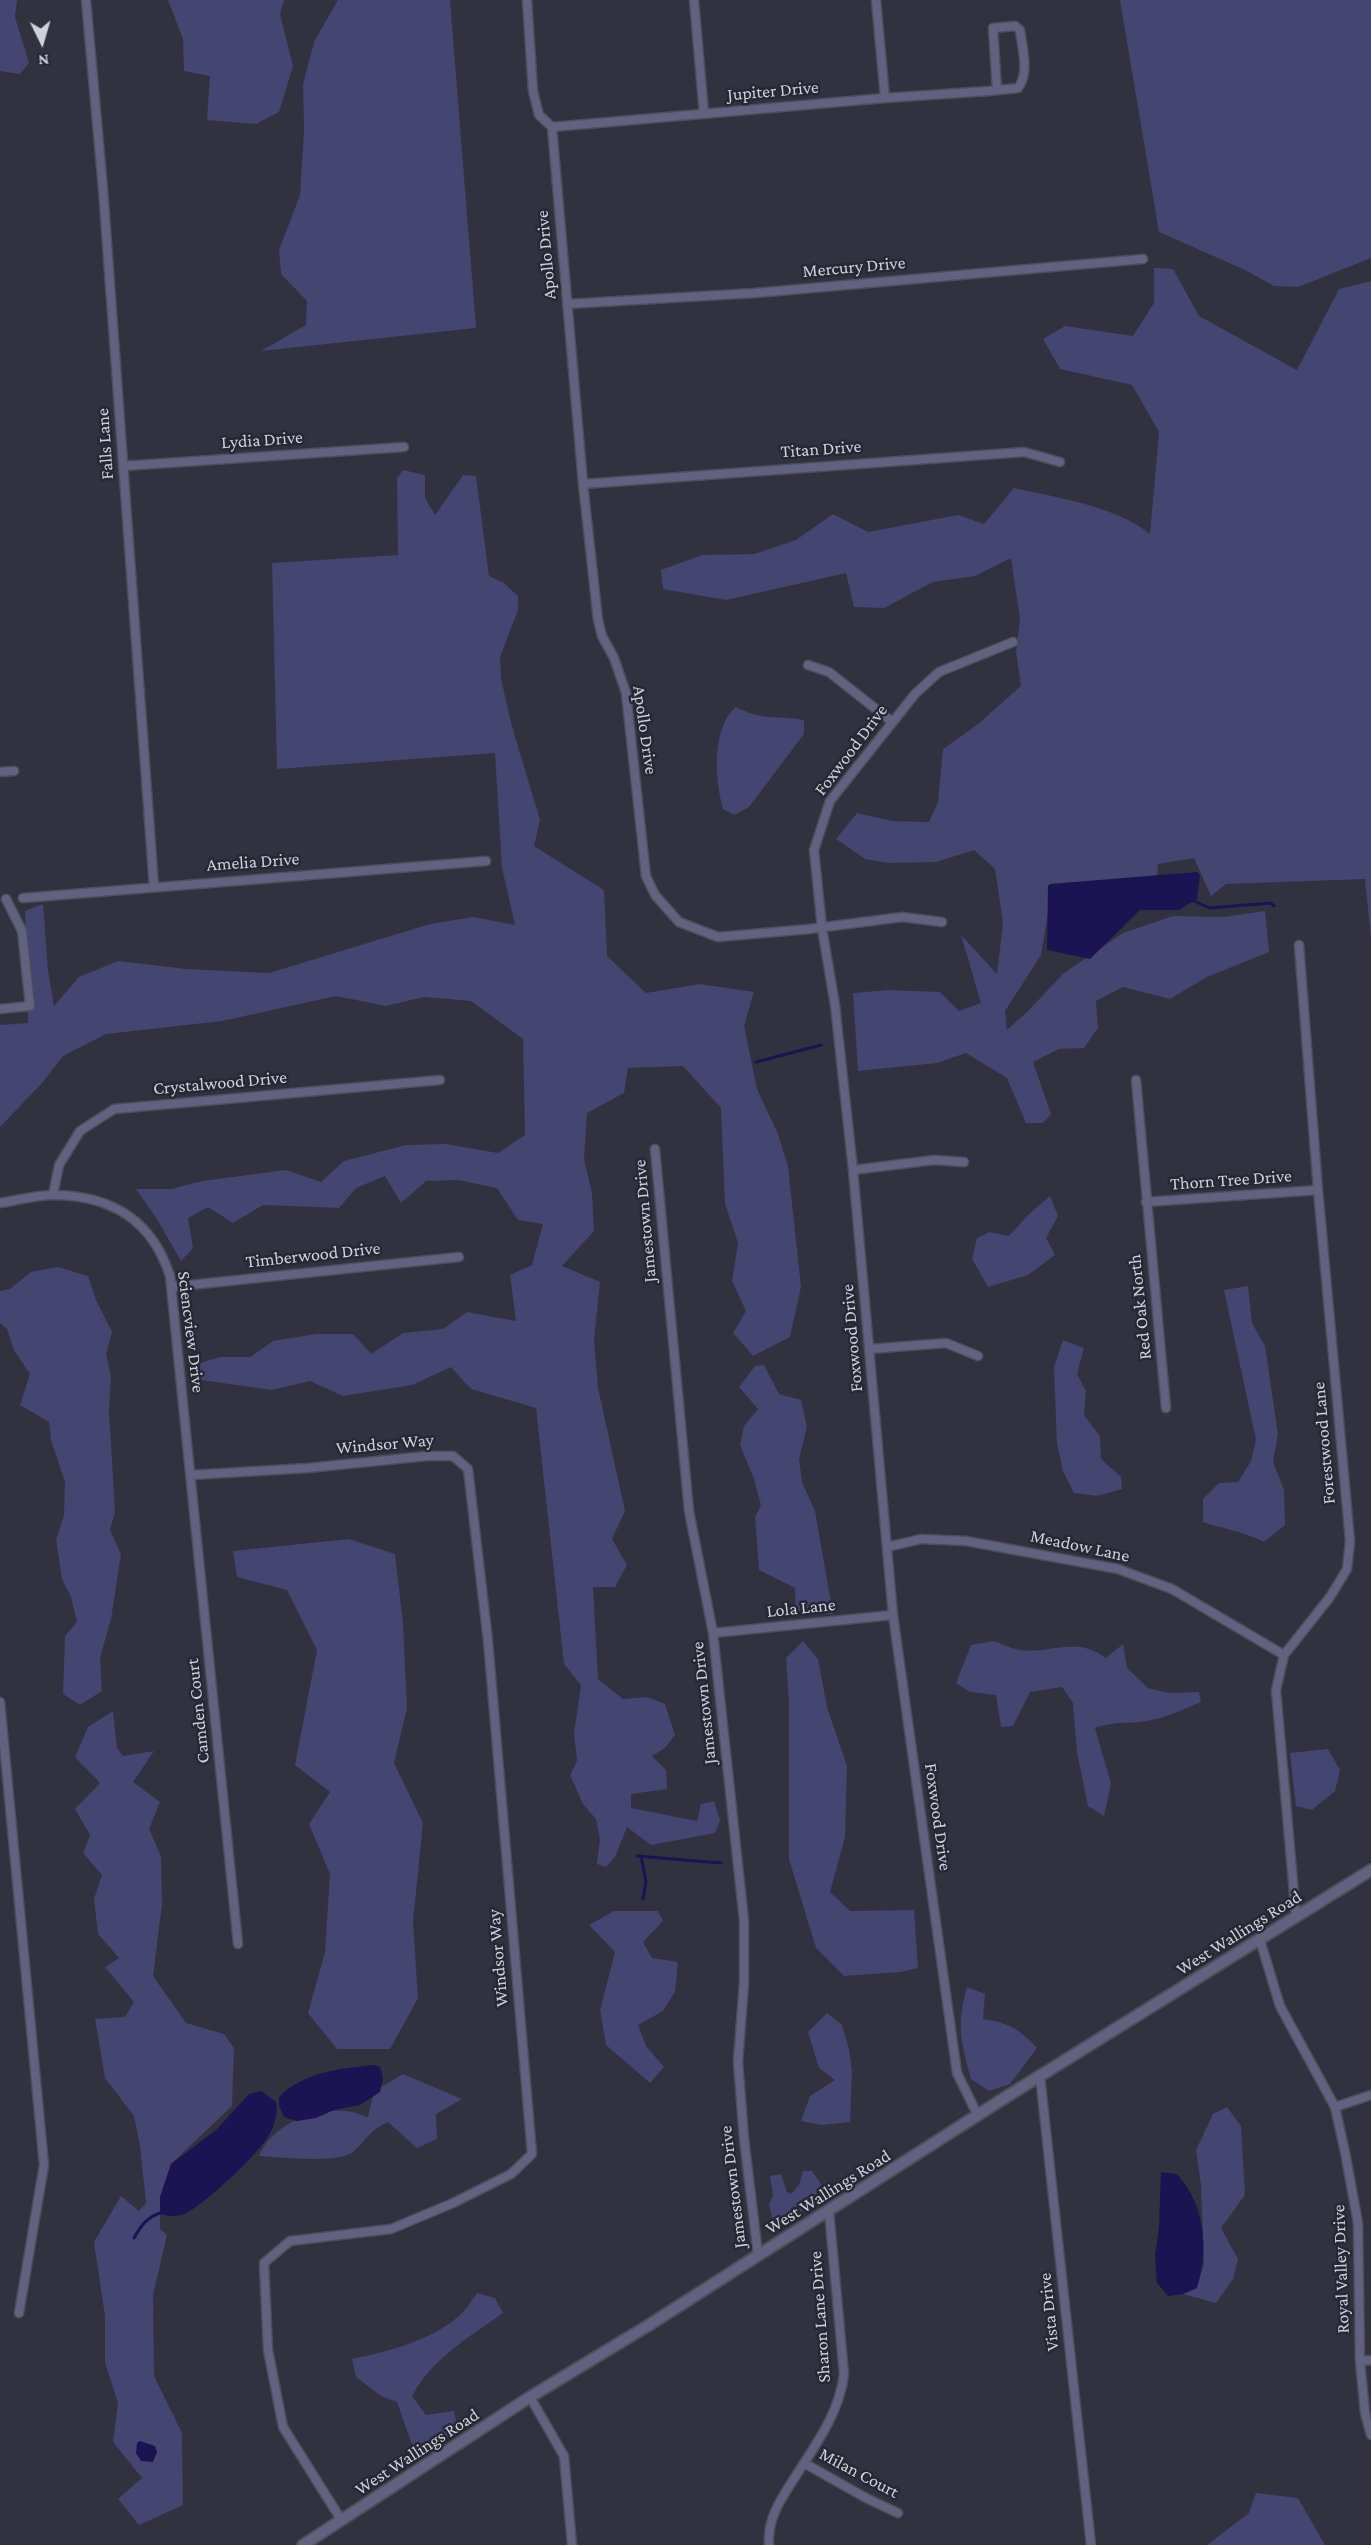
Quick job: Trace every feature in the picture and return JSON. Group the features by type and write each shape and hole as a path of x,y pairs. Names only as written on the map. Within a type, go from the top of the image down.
{"street":[{"name":"Falls Lane","path":"86,0 103,189 154,886"},
{"path":"527,0 533,90 539,115 552,127"},
{"path":"694,0 704,114"},
{"path":"876,0 885,98"},
{"name":"Jupiter Drive","path":"552,127 885,98 997,90 1018,88 1023,82 1024,65 1020,30 1015,26 993,28 997,90"},
{"name":"Apollo Drive","path":"552,127 583,484 598,620 602,636 614,658 626,693 644,863 646,876 655,896 679,922 718,937 822,928 902,917 942,922"},
{"name":"Mercury Drive","path":"567,304 755,293 1143,259"},
{"name":"Lydia Drive","path":"123,466 404,447"},
{"name":"Titan Drive","path":"583,484 1024,452 1060,462"},
{"name":"Foxwood Drive","path":"978,2116 957,2073 893,1615 853,1170 835,1005 822,928 814,850 830,801 891,721 915,694 939,672 1013,642"},
{"path":"808,665 829,672 891,721"},
{"path":"0,772 14,771"},
{"name":"Amelia Drive","path":"11,899 486,861"},
{"path":"0,1009 30,1006 22,931 11,899"},
{"name":"Forestwood Lane","path":"1296,1916 1276,1690 1284,1655 1330,1597 1347,1569 1349,1550 1299,945"},
{"name":"Crystalwood Drive","path":"53,1195 59,1165 80,1131 114,1109 440,1080"},
{"name":"Red Oak North","path":"1136,1080 1166,1408"},
{"name":"Jamestown Drive","path":"655,1149 689,1510 713,1633 744,1921 744,1983 739,2072 744,2138 758,2255"},
{"path":"853,1170 934,1160 964,1162"},
{"name":"Thorn Tree Drive","path":"1146,1202 1318,1190"},
{"name":"Sciencview Drive","path":"0,1203 53,1195 97,1200 110,1204 136,1220 161,1254 170,1275 191,1474"},
{"name":"Timberwood Drive","path":"171,1287 459,1257"},
{"path":"869,1349 946,1343 978,1356"},
{"name":"Windsor Way","path":"191,1474 308,1468 427,1456 453,1456 468,1469 488,1641 532,2154 511,2174 453,2203 390,2229 290,2241 264,2263 268,2350 283,2427 342,2521"},
{"name":"Camden Court","path":"191,1474 238,1944"},
{"name":"Meadow Lane","path":"887,1547 921,1539 966,1541 1118,1569 1172,1589 1284,1655"},
{"name":"Lola Lane","path":"713,1633 893,1615"},
{"path":"0,1702 45,2165 19,2313"},
{"name":"West Wallings Road","path":"303,2545 530,2397 1371,1869"},
{"name":"Royal Valley Drive","path":"1260,1940 1280,2006 1335,2107 1358,2223 1360,2361 1365,2413 1371,2435"},
{"name":"Vista Drive","path":"1040,2076 1091,2545"},
{"path":"1335,2107 1371,2095"},
{"name":"Sharon Lane Drive","path":"769,2545 773,2513 842,2394 844,2374 829,2211"},
{"path":"1360,2361 1371,2360"},
{"path":"530,2397 564,2456 572,2545"},
{"name":"Milan Court","path":"804,2463 866,2498 898,2512"}],"shaded area":[{"path":"0,0 17,0 15,17 29,63 20,74 0,71"},
{"path":"168,0 284,0 280,14 293,66 279,112 256,124 207,120 210,76 184,71 183,39"},
{"path":"338,0 450,0 476,328 261,351 306,325 307,301 281,274 279,250 300,195 304,131 303,84 314,42"},
{"path":"1120,0 1371,0 1371,258 1298,287 1274,286 1245,270 1159,232"},
{"path":"1154,268 1173,269 1199,316 1297,370 1339,289 1371,281 1371,939 1365,879 1226,884 1211,896 1194,858 1158,864 1157,876 1053,884 1041,955 1005,1011 1007,1030 1064,973 1123,933 1173,916 1224,917 1265,911 1269,952 1207,977 1170,999 1123,987 1096,1001 1098,1028 1084,1048 1059,1049 1033,1062 1051,1114 1043,1123 1026,1123 1007,1078 966,1053 937,1063 858,1071 853,993 889,990 940,992 959,1011 981,1003 961,935 997,974 1003,923 995,869 974,850 936,862 889,863 865,859 836,839 857,813 892,821 929,822 938,802 943,749 978,724 1021,686 1016,652 1020,619 1011,558 975,576 933,582 884,608 854,607 846,573 726,600 663,589 661,570 702,555 754,554 796,540 833,514 868,532 958,515 984,524 1014,488 1067,499 1104,510 1137,525 1150,534 1159,432 1132,385 1060,369 1043,339 1065,326 1133,336 1154,303"},
{"path":"403,470 425,475 425,498 435,515 463,475 476,476 489,576 504,583 518,596 518,610 500,657 501,678 511,723 540,820 534,846 604,890 607,956 646,993 700,984 754,992 744,1026 757,1089 778,1134 788,1166 801,1287 790,1337 753,1356 733,1333 746,1311 732,1281 738,1243 725,1204 721,1108 683,1066 628,1068 624,1093 587,1113 584,1159 592,1193 594,1231 562,1266 600,1282 594,1340 598,1388 625,1511 612,1539 627,1565 615,1587 593,1587 598,1679 623,1699 647,1697 665,1704 675,1735 665,1748 652,1756 666,1770 667,1789 631,1794 631,1808 697,1821 701,1804 714,1801 720,1821 715,1833 651,1845 627,1827 615,1857 606,1867 597,1864 600,1840 596,1819 583,1804 570,1775 577,1761 574,1733 581,1685 564,1664 536,1408 471,1389 451,1367 412,1385 343,1396 310,1381 272,1390 201,1380 197,1364 220,1357 250,1357 273,1341 316,1334 353,1334 371,1354 403,1333 443,1329 467,1312 516,1321 510,1275 532,1265 543,1224 518,1220 497,1188 458,1180 426,1181 401,1203 385,1176 356,1188 339,1208 263,1205 233,1223 208,1207 188,1218 193,1248 181,1261 157,1219 136,1189 171,1189 202,1181 286,1170 321,1182 344,1161 406,1145 446,1144 498,1153 525,1135 523,1039 471,1001 424,997 386,1006 336,996 222,1021 106,1034 63,1056 43,1082 0,1127 0,1025 28,1023 25,911 43,904 48,970 54,1006 79,977 118,961 186,969 269,973 430,924 473,917 515,925 502,868 495,753 277,769 272,563 398,555 397,478"},
{"path":"736,707 762,716 804,720 804,734 749,807 734,815 723,809 718,784 717,755 722,727"},
{"path":"1197,872 1200,875 1197,899 1179,910 1140,910 1090,959 1047,950 1048,886 1050,884"},
{"path":"1050,1196 1058,1216 1046,1238 1055,1255 1028,1275 988,1287 972,1259 977,1238 989,1232 1009,1236"},
{"path":"58,1267 88,1276 96,1300 112,1332 106,1354 111,1376 109,1410 115,1512 110,1530 121,1554 111,1619 100,1658 102,1691 80,1705 63,1694 65,1636 77,1622 71,1597 62,1579 56,1540 64,1515 65,1482 51,1440 49,1422 20,1405 30,1374 14,1350 7,1329 0,1323 0,1291 10,1289 31,1272"},
{"path":"1248,1286 1252,1323 1265,1346 1278,1434 1273,1462 1284,1490 1285,1525 1264,1542 1203,1522 1203,1499 1219,1483 1238,1482 1251,1461 1256,1440 1224,1290"},
{"path":"1063,1340 1084,1348 1077,1374 1086,1391 1084,1415 1100,1436 1101,1459 1121,1477 1122,1489 1097,1496 1074,1493 1063,1471 1057,1444 1054,1367"},
{"path":"764,1365 779,1394 801,1400 807,1427 799,1459 802,1482 815,1511 833,1614 796,1613 795,1588 759,1570 755,1517 761,1505 754,1479 740,1445 744,1426 758,1409 739,1387 755,1366"},
{"path":"349,1539 395,1554 403,1623 407,1708 394,1763 423,1823 413,1922 418,1998 390,2049 337,2049 308,2013 325,1952 330,1874 309,1824 330,1792 295,1765 317,1650 287,1590 237,1577 233,1551"},
{"path":"803,1641 818,1659 827,1707 847,1766 845,1837 830,1892 850,1911 914,1910 918,1968 901,1972 844,1976 816,1948 789,1859 789,1702 786,1658"},
{"path":"994,1641 1010,1648 1032,1651 1074,1646 1095,1651 1106,1658 1123,1644 1127,1668 1148,1688 1169,1693 1199,1692 1201,1702 1154,1720 1108,1724 1095,1728 1111,1784 1104,1816 1088,1806 1077,1752 1073,1703 1062,1687 1030,1692 1013,1726 1001,1727 996,1695 970,1692 956,1683 971,1645"},
{"path":"113,1711 117,1748 123,1756 154,1751 133,1782 160,1802 149,1829 161,1856 162,1904 153,1976 186,2023 224,2034 234,2048 232,2106 171,2164 160,2197 160,2229 167,2235 153,2295 154,2376 182,2433 183,2505 139,2525 118,2499 142,2478 113,2442 118,2403 105,2363 105,2316 94,2242 121,2196 139,2211 146,2203 140,2146 134,2116 105,2078 95,2019 125,2017 134,2002 105,1967 119,1958 98,1934 94,1899 102,1875 83,1853 90,1835 75,1809 100,1783 75,1757 88,1727"},
{"path":"1328,1749 1340,1770 1335,1791 1312,1810 1296,1806 1290,1753"},
{"path":"614,1911 658,1911 663,1921 643,1942 652,1958 678,1962 675,1992 663,2011 638,2025 646,2046 664,2067 650,2083 606,2045 600,2010 615,1952 589,1925"},
{"path":"967,1987 985,1994 983,2019 1013,2028 1037,2048 1010,2084 989,2091 971,2079 965,2054 961,2023"},
{"path":"827,2013 842,2025 849,2049 852,2071 850,2122 821,2125 801,2121 810,2096 835,2080 819,2068 808,2032"},
{"path":"375,2065 380,2067 383,2077 380,2092 360,2105 297,2121 284,2117 279,2105 279,2097 300,2082 336,2070"},
{"path":"403,2074 462,2099 436,2114 437,2139 417,2148 388,2122 376,2129 353,2152 345,2156 308,2159 259,2156 273,2135 283,2127 307,2116 320,2112 345,2111 368,2117 374,2091"},
{"path":"261,2091 276,2102 277,2112 271,2132 259,2149 219,2188 190,2211 175,2216 167,2216 160,2212 160,2197 171,2164 216,2130 249,2094"},
{"path":"1227,2107 1241,2126 1245,2195 1221,2228 1238,2259 1233,2279 1216,2303 1183,2294 1197,2287 1204,2264 1201,2185 1196,2150 1213,2114"},
{"path":"803,2171 812,2171 821,2184 819,2191 803,2210 789,2219 774,2224 769,2205 773,2195 770,2176 781,2174 787,2192 791,2194 799,2185"},
{"path":"1161,2172 1177,2174 1194,2199 1199,2213 1203,2243 1201,2273 1197,2288 1183,2294 1168,2296 1157,2283 1155,2256 1159,2226"},
{"path":"477,2293 495,2298 503,2313 441,2360 420,2383 412,2396 426,2415 454,2411 458,2429 432,2453 412,2445 397,2402 381,2396 356,2377 352,2359 409,2344 436,2332 460,2315"},
{"path":"140,2441 155,2446 157,2452 153,2462 141,2461 136,2453 137,2443"},
{"path":"1256,2493 1298,2498 1325,2545 1207,2545 1249,2513"}],"waterway":[{"path":"1194,901 1210,908 1271,903 1274,906"},
{"path":"756,1062 821,1045"},
{"path":"637,1856 721,1863"},
{"path":"641,1856 646,1882 643,1899"},
{"path":"134,2238 145,2222 163,2212"}]}
